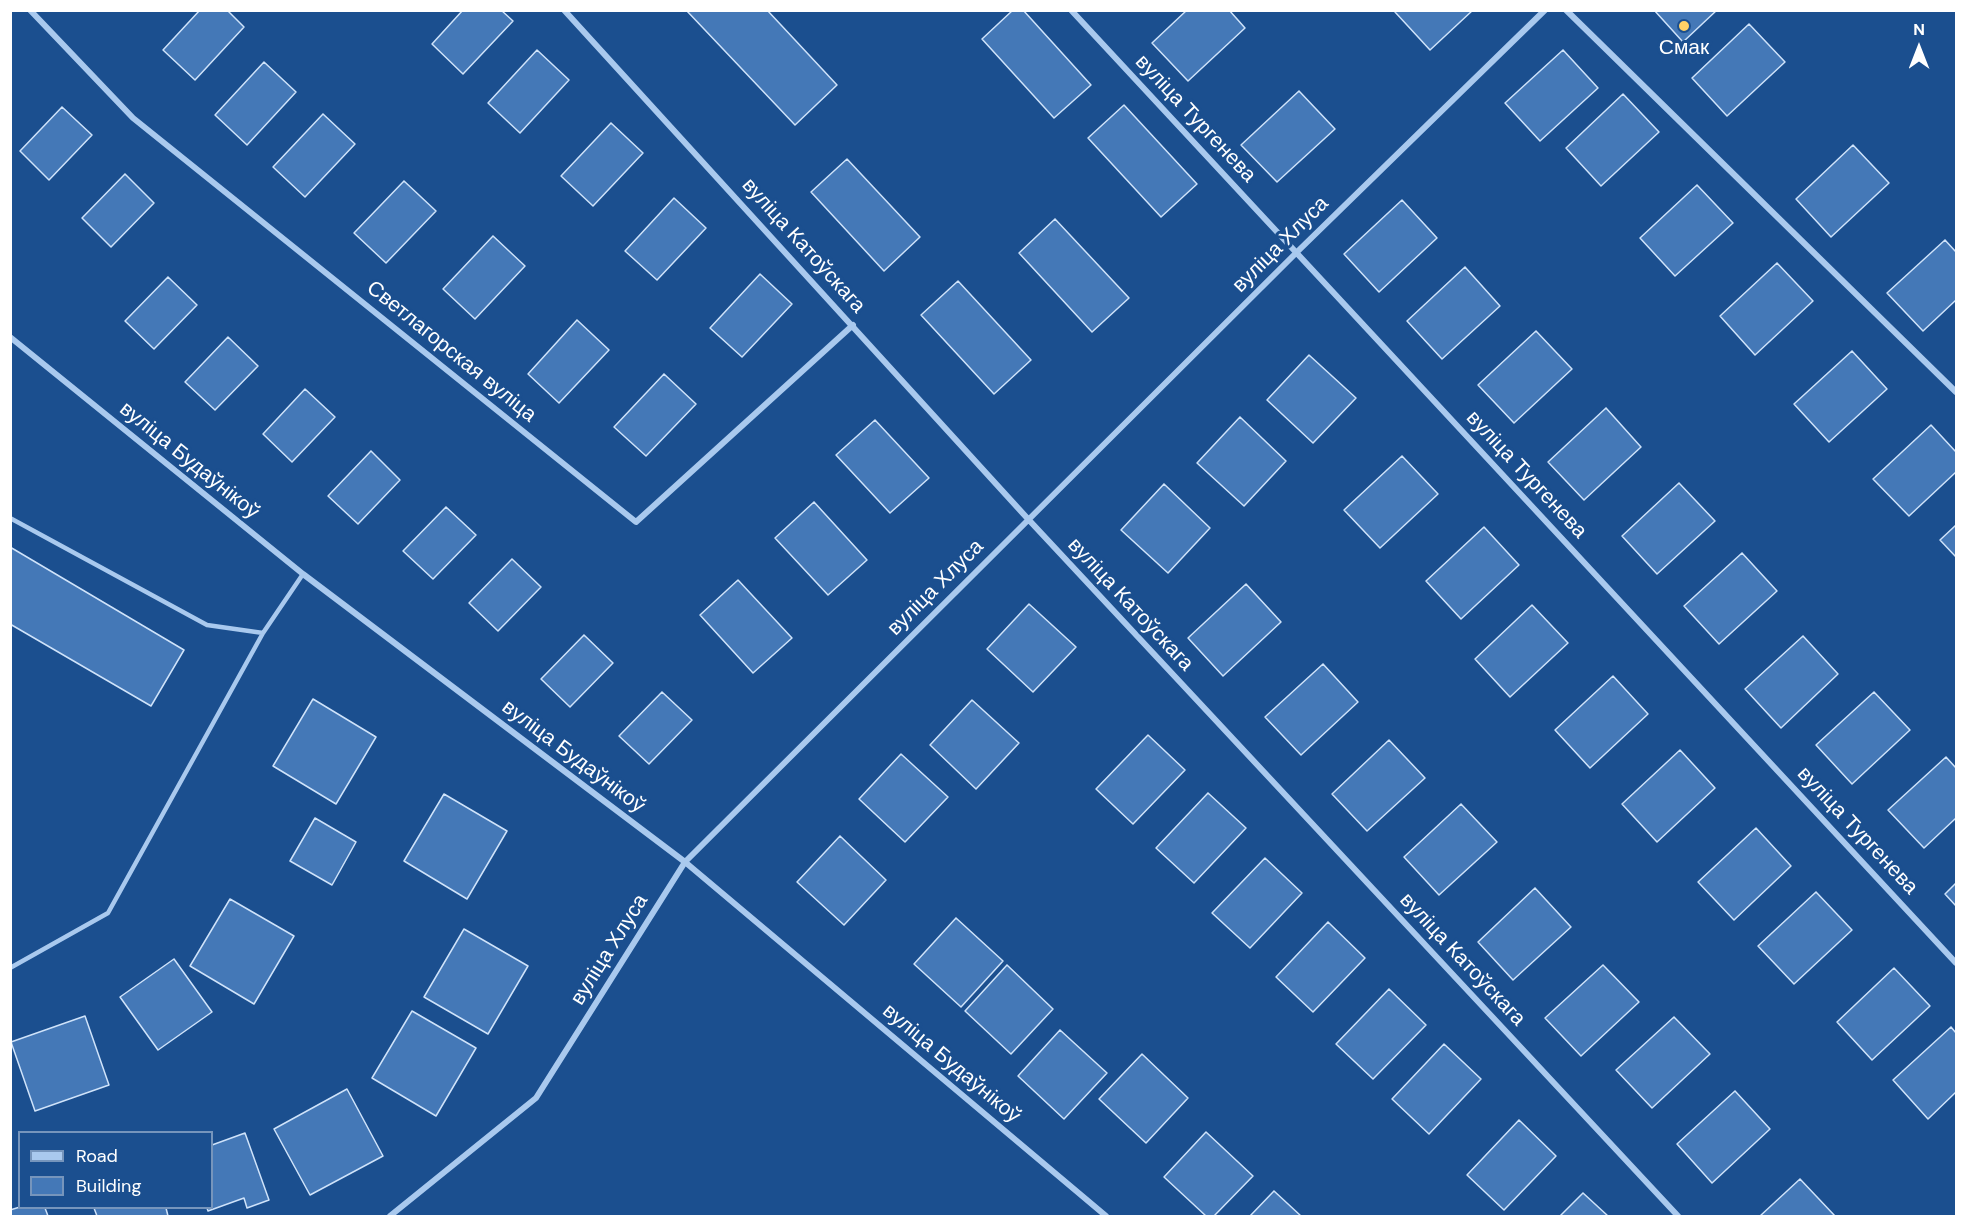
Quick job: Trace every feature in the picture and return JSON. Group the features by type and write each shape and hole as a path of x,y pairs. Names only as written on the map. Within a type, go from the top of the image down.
{"street":[{"name":"Светлагорская вуліца","path":"30,10 133,118 636,522 853,325"},
{"name":"вуліца Катоўскага","path":"564,10 1028,519 1678,1216"},
{"name":"вуліца Тургенева","path":"1071,10 1956,963"},
{"name":"вуліца Хлуса","path":"390,1216 536,1098 685,862 1297,252 1545,10"},
{"path":"1566,10 1956,392"},
{"name":"вуліца Будаўнікоў","path":"10,337 303,574 685,862 1106,1216"}],"lane":[{"path":"10,518 207,625 263,633"},
{"path":"10,968 108,913 263,633 303,574"}],"building":[{"path":"200,10 227,10 244,27 195,80 163,50"},
{"path":"463,10 501,10 513,21 463,74 432,44"},
{"path":"686,10 767,10 837,85 795,125"},
{"path":"1013,10 1023,10 1091,85 1054,118 982,39"},
{"path":"1187,10 1229,10 1245,28 1188,81 1152,43"},
{"path":"1397,10 1473,10 1430,50 1395,12"},
{"name":"Смак","path":"1654,10 1717,10 1683,42"},
{"path":"1749,24 1785,62 1727,116 1692,78"},
{"path":"537,50 569,80 520,133 488,103"},
{"path":"1563,50 1598,88 1540,141 1505,103"},
{"path":"264,62 296,92 247,145 215,115"},
{"path":"1299,91 1335,129 1277,182 1241,145"},
{"path":"1623,94 1659,132 1601,186 1566,148"},
{"path":"1124,105 1197,184 1161,217 1088,138"},
{"path":"62,107 92,135 49,180 20,151"},
{"path":"323,114 355,144 305,197 273,167"},
{"path":"611,123 643,153 593,206 561,176"},
{"path":"1853,145 1889,183 1831,237 1796,199"},
{"path":"847,159 920,237 884,271 811,192"},
{"path":"125,174 154,203 111,247 82,218"},
{"path":"404,181 436,211 386,263 354,233"},
{"path":"1697,185 1733,223 1675,276 1640,238"},
{"path":"674,198 706,228 657,280 625,251"},
{"path":"1402,200 1437,238 1379,292 1344,254"},
{"path":"1055,219 1129,298 1092,332 1019,253"},
{"path":"493,236 525,266 475,319 443,289"},
{"path":"1945,240 1956,252 1956,300 1923,331 1887,293"},
{"path":"1777,263 1813,301 1755,355 1720,316"},
{"path":"1465,267 1500,306 1442,359 1407,321"},
{"path":"760,274 792,304 742,357 710,328"},
{"path":"168,277 197,305 154,349 125,321"},
{"path":"958,281 1031,360 994,394 921,315"},
{"path":"577,320 609,350 559,403 528,374"},
{"path":"1536,331 1572,369 1514,423 1478,385"},
{"path":"228,337 258,366 215,410 185,382"},
{"path":"1852,351 1887,389 1829,442 1794,404"},
{"path":"1309,355 1356,398 1313,443 1267,400"},
{"path":"664,374 696,404 646,456 614,427"},
{"path":"305,389 335,417 292,462 263,434"},
{"path":"1606,408 1641,447 1584,500 1548,462"},
{"path":"1240,417 1286,461 1244,506 1197,463"},
{"path":"875,420 929,478 890,513 836,455"},
{"path":"1931,425 1956,452 1956,472 1909,516 1873,479"},
{"path":"371,451 400,480 358,524 328,496"},
{"path":"1402,456 1438,494 1380,548 1344,510"},
{"path":"1679,483 1715,521 1657,574 1622,536"},
{"path":"1164,484 1210,528 1168,573 1121,530"},
{"path":"814,502 867,560 828,595 775,538"},
{"path":"446,507 476,535 433,579 403,551"},
{"path":"1956,525 1956,557 1940,540"},
{"path":"1484,527 1519,565 1461,619 1426,581"},
{"path":"10,547 184,650 151,706 10,624"},
{"path":"1742,553 1777,591 1719,644 1684,606"},
{"path":"512,559 541,587 498,631 469,603"},
{"path":"738,580 792,638 753,673 700,615"},
{"path":"1246,584 1281,622 1223,676 1188,638"},
{"path":"1029,604 1076,647 1033,692 987,649"},
{"path":"1532,605 1568,643 1510,697 1475,659"},
{"path":"584,635 613,663 570,707 541,679"},
{"path":"1803,636 1838,674 1781,728 1745,689"},
{"path":"1323,664 1358,702 1301,755 1265,717"},
{"path":"1613,676 1648,714 1590,768 1555,730"},
{"path":"662,692 692,720 649,764 619,736"},
{"path":"1874,692 1910,730 1852,784 1816,745"},
{"path":"313,699 376,737 336,804 273,766"},
{"path":"972,700 1019,743 976,789 930,745"},
{"path":"1148,735 1185,770 1133,824 1096,789"},
{"path":"1389,740 1425,778 1367,831 1332,794"},
{"path":"1680,750 1715,788 1657,842 1622,804"},
{"path":"901,754 948,797 905,842 859,799"},
{"path":"1946,757 1956,768 1956,818 1924,848 1888,810"},
{"path":"1208,793 1246,828 1194,883 1156,848"},
{"path":"444,794 507,831 467,899 404,861"},
{"path":"1461,804 1497,842 1439,895 1404,857"},
{"path":"315,818 356,842 332,885 290,861"},
{"path":"1756,828 1791,866 1734,920 1698,882"},
{"path":"840,836 886,880 844,925 797,882"},
{"path":"1265,858 1302,893 1250,948 1212,913"},
{"path":"1956,883 1956,906 1945,894"},
{"path":"1535,888 1571,927 1513,980 1478,942"},
{"path":"1816,892 1852,930 1794,984 1758,946"},
{"path":"230,899 294,936 254,1004 190,966"},
{"path":"956,918 1003,961 961,1007 914,964"},
{"path":"1328,922 1365,958 1313,1012 1276,977"},
{"path":"464,929 528,966 488,1034 424,997"},
{"path":"174,959 212,1012 158,1050 120,997"},
{"path":"1007,965 1053,1009 1011,1054 965,1011"},
{"path":"1603,965 1639,1002 1581,1056 1545,1018"},
{"path":"1894,968 1930,1006 1872,1060 1837,1022"},
{"path":"1389,989 1426,1025 1373,1079 1336,1044"},
{"path":"412,1011 476,1048 436,1116 372,1078"},
{"path":"85,1016 109,1085 35,1111 11,1042"},
{"path":"1674,1017 1710,1054 1652,1108 1616,1070"},
{"path":"1951,1027 1956,1033 1956,1092 1928,1119 1893,1080"},
{"path":"1060,1030 1107,1073 1064,1119 1018,1076"},
{"path":"1444,1044 1481,1079 1429,1134 1392,1099"},
{"path":"1142,1054 1188,1098 1146,1143 1099,1099"},
{"path":"347,1089 383,1156 310,1195 274,1129"},
{"path":"1735,1091 1770,1129 1712,1183 1677,1144"},
{"path":"1519,1120 1556,1156 1504,1210 1467,1175"},
{"path":"1206,1132 1253,1176 1214,1216 1206,1216 1164,1177"},
{"path":"245,1133 269,1200 247,1208 244,1198 208,1211 207,1209 213,1209 213,1145"},
{"path":"1800,1179 1835,1216 1760,1216"},
{"path":"1274,1191 1301,1216 1250,1216"},
{"path":"1583,1193 1608,1216 1560,1216"},
{"path":"18,1208 45,1209 48,1216 10,1216 10,1210"},
{"path":"94,1209 166,1209 168,1216 97,1216"}],"place":[{"name":"Смак","path":"1684,26"}]}
